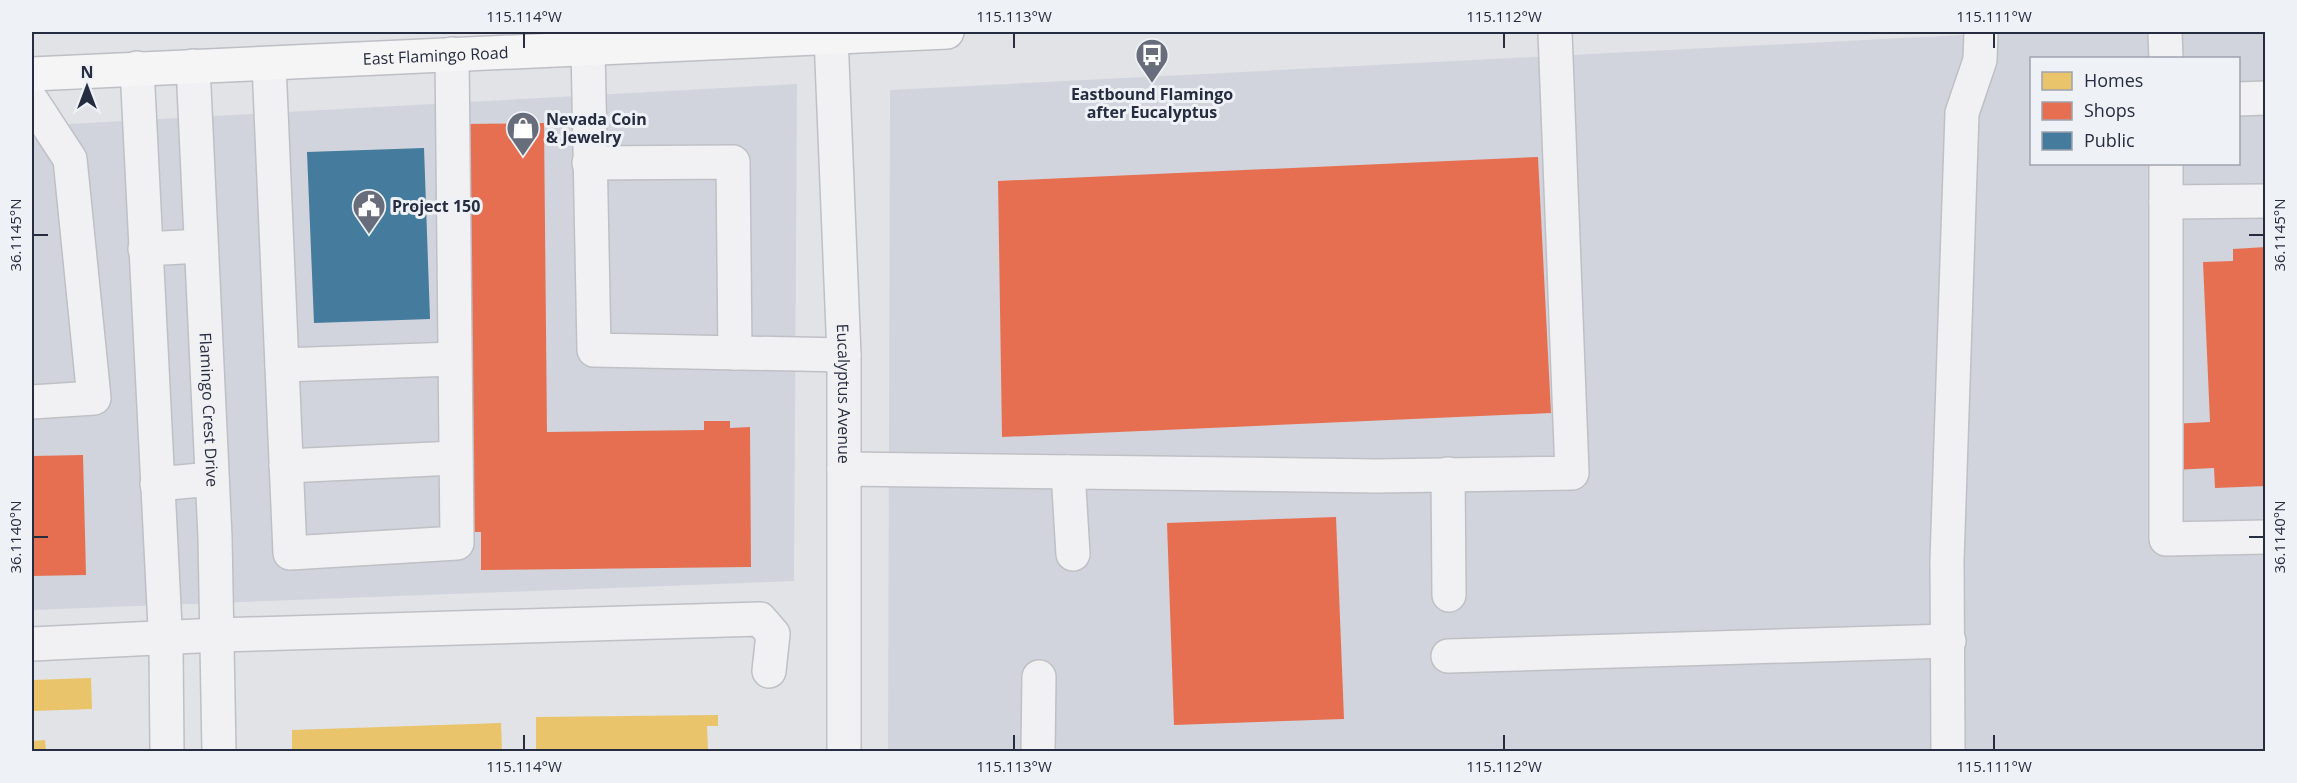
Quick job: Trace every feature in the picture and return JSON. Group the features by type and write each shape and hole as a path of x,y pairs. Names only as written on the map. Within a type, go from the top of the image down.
{"main road":[{"path":"452,54 463,41 481,32"},
{"name":"East Flamingo Road","path":"32,74 269,64 834,34 947,32"}],"street":[{"path":"844,469 1572,473 1555,32"},
{"path":"1948,752 1947,561 1962,113 1980,60 1981,32"},
{"path":"2165,32 2166,57"},
{"name":"Eucalyptus Avenue","path":"834,34 844,356 844,752"},
{"path":"588,47 594,350 844,356"},
{"path":"269,64 290,553 457,543 452,54"},
{"name":"Flamingo Crest Drive","path":"193,66 218,635 219,752"},
{"path":"137,68 165,638 167,752"},
{"path":"2240,99 2265,98"},
{"path":"32,101 70,159 93,398 32,402"},
{"path":"590,163 733,162 735,353"},
{"path":"2166,165 2166,539 2265,537"},
{"path":"2166,202 2265,201"},
{"path":"146,249 201,246"},
{"path":"282,365 454,359"},
{"path":"286,466 455,458"},
{"path":"1068,472 1073,554"},
{"path":"1448,474 1449,595"},
{"path":"157,484 212,479"},
{"path":"32,644 218,635 759,619 773,634 769,671"},
{"path":"1448,656 1949,641"},
{"path":"1038,752 1039,677"}],"shaded area":[{"path":"2265,32 2265,751 888,752 890,90 1961,35"},
{"path":"797,84 794,581 32,610 32,126"}],"building: Homes":[{"path":"91,678 92,709 32,711 32,680"},
{"path":"718,715 718,726 707,726 708,752 536,752 536,717"},
{"path":"501,723 502,752 292,752 292,730"},
{"path":"45,740 46,752 32,752 32,741"}],"building: Shops":[{"path":"544,123 547,432 704,430 704,421 730,421 730,428 750,427 751,567 481,570 481,532 469,532 465,124"},
{"path":"1538,157 1551,413 1002,437 998,181"},
{"path":"2266,247 2266,486 2215,488 2214,468 2173,470 2171,424 2210,422 2203,262 2233,261 2233,249"},
{"path":"83,455 86,575 32,576 32,456"},
{"path":"1336,517 1344,719 1174,725 1167,523"}],"building: Public":[{"name":"Project 150","path":"424,148 430,319 314,323 307,152"}],"place":[{"name":"Eastbound Flamingo after Eucalyptus","path":"1152,84"},
{"name":"Nevada Coin & Jewelry","path":"523,157"},
{"name":"Project 150","path":"369,235"}]}
